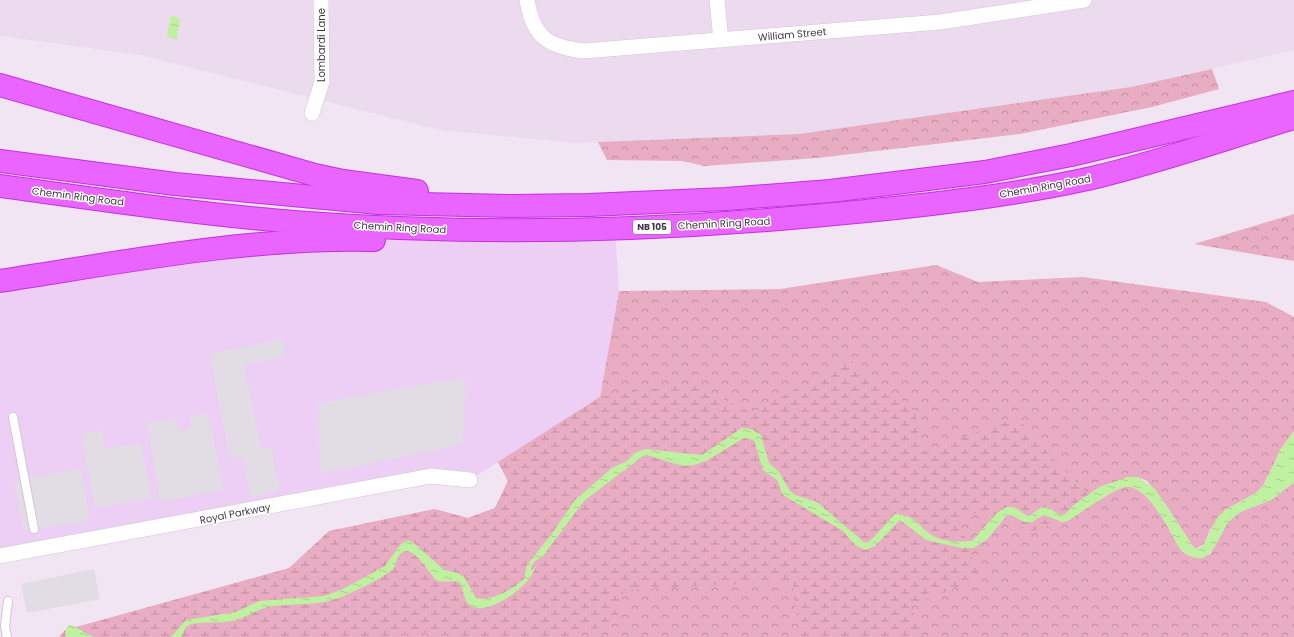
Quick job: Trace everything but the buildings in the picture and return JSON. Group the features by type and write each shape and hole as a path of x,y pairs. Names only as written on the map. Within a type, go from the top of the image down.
{"highway":[{"path":"0,85 249,157 343,182 412,190 726,199"},
{"path":"0,161 175,184 378,202 511,206 589,205 726,199 830,191 985,172 1072,155 1294,102"},
{"name":"Chemin Ring Road","path":"0,186 160,207 306,222 489,231 615,229 779,220 913,207 1023,192 1094,177 1294,118"},
{"path":"0,281 196,251 270,243 318,240 504,240 615,229"}],"street":[{"name":"Lombardi Lane","path":"312,113 322,82 321,0"},
{"name":"William Street","path":"527,0 531,20 544,40 564,49 584,51 940,22 1084,0"},
{"path":"717,0 720,40"},
{"name":"Royal Parkway","path":"0,556 431,476 470,480"}],"lane":[{"path":"13,417 34,529"},
{"path":"7,637 5,626 8,601"}],"shaded area":[{"path":"0,0 1294,0 1294,50 1131,87 799,134 575,143 441,130 140,55 0,36"},
{"path":"615,229 619,291 600,397 470,480 431,476 0,556 0,281 365,240 504,241"},
{"path":"282,339 286,357 244,365 261,449 271,447 280,491 251,497 243,459 230,456 209,354"},
{"path":"465,377 463,444 320,474 319,403"},
{"path":"208,414 224,489 160,502 147,423 177,419 180,430 192,428 190,416"},
{"path":"102,430 106,449 141,443 152,498 95,508 81,434"},
{"path":"81,469 90,520 24,531 14,480"},
{"path":"94,569 100,599 27,613 21,584"}],"green space":[{"path":"1212,69 1219,89 1152,107 1020,134 817,158 704,166 682,161 607,160 598,142 799,134 1131,87"},
{"path":"1294,214 1294,261 1194,244"},
{"path":"936,265 978,282 1083,277 1266,302 1294,317 1294,431 1281,449 1263,486 1256,493 1225,510 1210,530 1204,544 1196,549 1164,502 1147,481 1138,477 1128,477 1075,504 1015,507 972,541 963,542 901,471 531,561 434,509 468,518 495,508 508,481 498,462 600,397 619,291 780,289"},
{"path":"850,360 915,412 921,452 1017,418 1061,467 1103,507 1032,531 981,510 959,521 979,578 911,606 922,637 800,637 792,581 624,590 616,623 564,637 473,637 421,633 383,637 59,637 65,630 289,568 329,531 434,509 468,518 495,508 508,481 498,462 600,397 692,383 751,413"},
{"path":"1294,482 1294,637 181,637 910,540 973,548 987,539 1007,515 1063,522 1069,520 1111,493 1124,487 1133,488 1141,492 1150,500 1181,550 1188,555 1198,557 1210,554 1228,522 1240,512 1273,499"}],"water":[{"path":"174,15 180,19 177,39 167,37 170,17 173,17"},
{"path":"742,428 751,429 761,435 769,463 779,472 790,491 795,495 817,502 865,543 870,541 895,514 907,516 939,539 963,542 972,541 996,514 1007,507 1012,507 1029,516 1042,507 1046,507 1061,515 1065,514 1075,504 1099,487 1128,477 1138,477 1155,489 1194,548 1199,549 1204,544 1217,518 1225,510 1256,493 1263,486 1281,449 1294,431 1294,482 1273,499 1240,512 1228,522 1214,548 1204,558 1191,557 1181,550 1150,500 1141,492 1133,488 1124,487 1111,493 1069,520 1063,522 1044,515 1029,523 1007,515 987,539 973,548 962,548 926,540 900,520 875,546 865,550 855,545 843,531 783,495 777,480 763,470 754,440 744,438 706,461 694,465 682,466 647,455 643,456 584,501 543,556 536,560 533,564 531,571 537,566 529,579 510,596 493,605 484,608 476,608 470,605 465,598 460,583 454,581 443,582 437,580 414,554 407,551 400,555 393,569 389,572 365,586 338,598 319,603 268,607 231,621 191,624 185,628 181,637 171,637 186,620 236,612 259,601 324,596 341,590 385,566 400,545 407,540 414,543 444,570 458,573 464,577 476,598 482,599 502,594 524,579 527,565 551,535 575,500 612,468 627,461 635,453 645,449 702,455"},
{"path":"72,625 93,637 66,637 65,633 68,626"}]}
